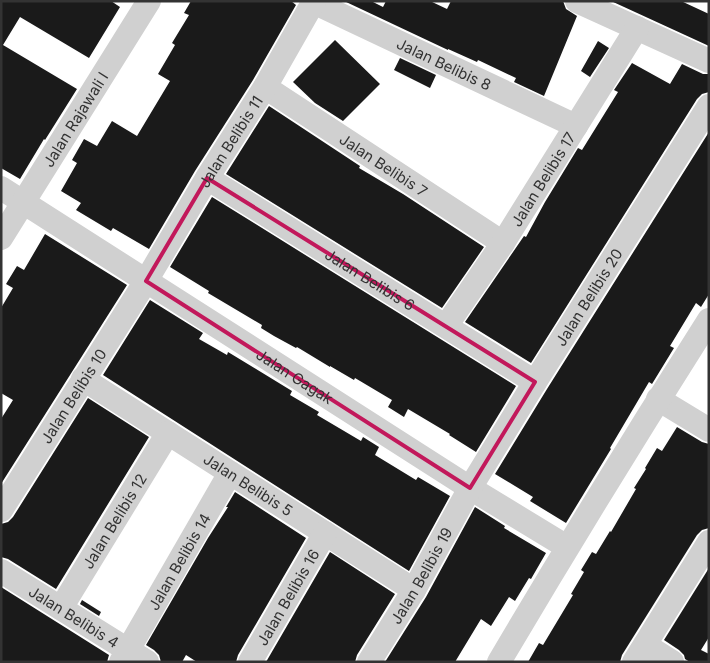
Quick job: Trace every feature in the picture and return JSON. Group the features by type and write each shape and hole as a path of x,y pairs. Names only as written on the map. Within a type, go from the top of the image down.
{"street":[{"name":"Jalan Rajawali I","path":"1,238 149,1"},
{"path":"577,1 709,61"},
{"name":"Jalan Belibis 11","path":"146,281 314,2"},
{"name":"Jalan Belibis 8","path":"314,2 576,126"},
{"name":"Jalan Belibis 17","path":"446,326 503,243 637,28"},
{"name":"Jalan Belibis 7","path":"265,86 503,243"},
{"name":"Jalan Belibis 20","path":"470,488 709,106"},
{"name":"Jalan Belibis 6","path":"207,178 535,382"},
{"name":"Jalan Gagak","path":"1,188 470,488 567,547"},
{"name":"Jalan Belibis 10","path":"1,510 146,281"},
{"path":"499,662 567,547 709,320"},
{"name":"Jalan Belibis 5","path":"83,379 414,590"},
{"path":"658,399 709,430"},
{"name":"Jalan Belibis 12","path":"61,608 168,433"},
{"name":"Jalan Belibis 14","path":"132,658 230,473"},
{"name":"Jalan Belibis 19","path":"369,662 414,590 470,488"},
{"name":"Jalan Belibis 16","path":"250,662 325,533"},
{"path":"672,662 640,653 709,542"},
{"name":"Jalan Belibis 4","path":"1,571 61,608 132,658"}],"highlighted area":[{"path":"207,178 535,382 470,488 146,281"}],"building":[{"path":"1,1 111,1 120,7 89,58 20,17 3,45 77,89 20,179 1,168"},
{"path":"191,1 291,1 296,5 253,80 195,171 149,249 113,228 111,231 76,210 81,203 61,191 77,163 72,160 84,139 97,146 112,121 137,136 170,81 158,74 175,45 172,43 189,15 184,13"},
{"path":"344,1 371,1 383,7 386,1 430,1 447,9 451,1 563,1 566,9 577,16 544,96 514,82 516,78 478,60 477,62 448,50"},
{"path":"611,1 681,1 709,14 709,46"},
{"path":"335,40 380,84 343,121 315,103 293,82"},
{"path":"598,41 609,48 590,77 581,71"},
{"path":"400,58 436,75 430,88 394,70"},
{"path":"632,63 670,84 682,64 703,74 709,74 709,92 702,94 697,99 531,363 465,322 524,236 526,237 578,148 582,150 618,92 614,90"},
{"path":"269,106 360,166 359,168 403,194 484,247 442,308 226,174"},
{"path":"709,132 709,294 701,307 696,303 670,346 674,348 652,384 649,382 566,523 530,501 533,497 495,474"},
{"path":"212,197 516,386 476,452 408,409 404,417 388,407 392,400 355,378 354,380 274,336 261,328 262,325 208,293 209,291 170,267"},
{"path":"45,234 127,285 1,484 1,419 13,400 1,393 1,308 13,288 6,284 17,266 24,270"},
{"path":"150,300 203,333 199,339 227,355 228,352 292,391 290,395 319,412 317,415 361,441 363,437 379,447 375,455 416,480 418,477 450,496 409,571 103,375"},
{"path":"88,398 149,437 56,589 8,559 1,557 1,524 8,522 13,517"},
{"path":"677,427 702,442 709,444 709,528 702,530 697,535 622,655 620,662 528,662 539,643 543,645 573,595 571,594 584,572 581,570 592,552 596,554 611,532 657,448 662,451"},
{"path":"235,492 306,538 238,655 236,662 197,662 186,655 182,662 161,662 159,655 146,645"},
{"path":"475,507 505,526 504,528 546,553 531,579 529,578 515,601 509,597 491,626 481,619 455,662 385,662 426,597"},
{"path":"330,552 395,594 357,655 355,662 266,662"},
{"path":"709,568 709,637 701,650 709,654 709,662 690,662 685,659 679,650 664,640"},
{"path":"1,587 109,655 107,662 1,662"},
{"path":"82,600 101,612 99,616 80,604"}]}
